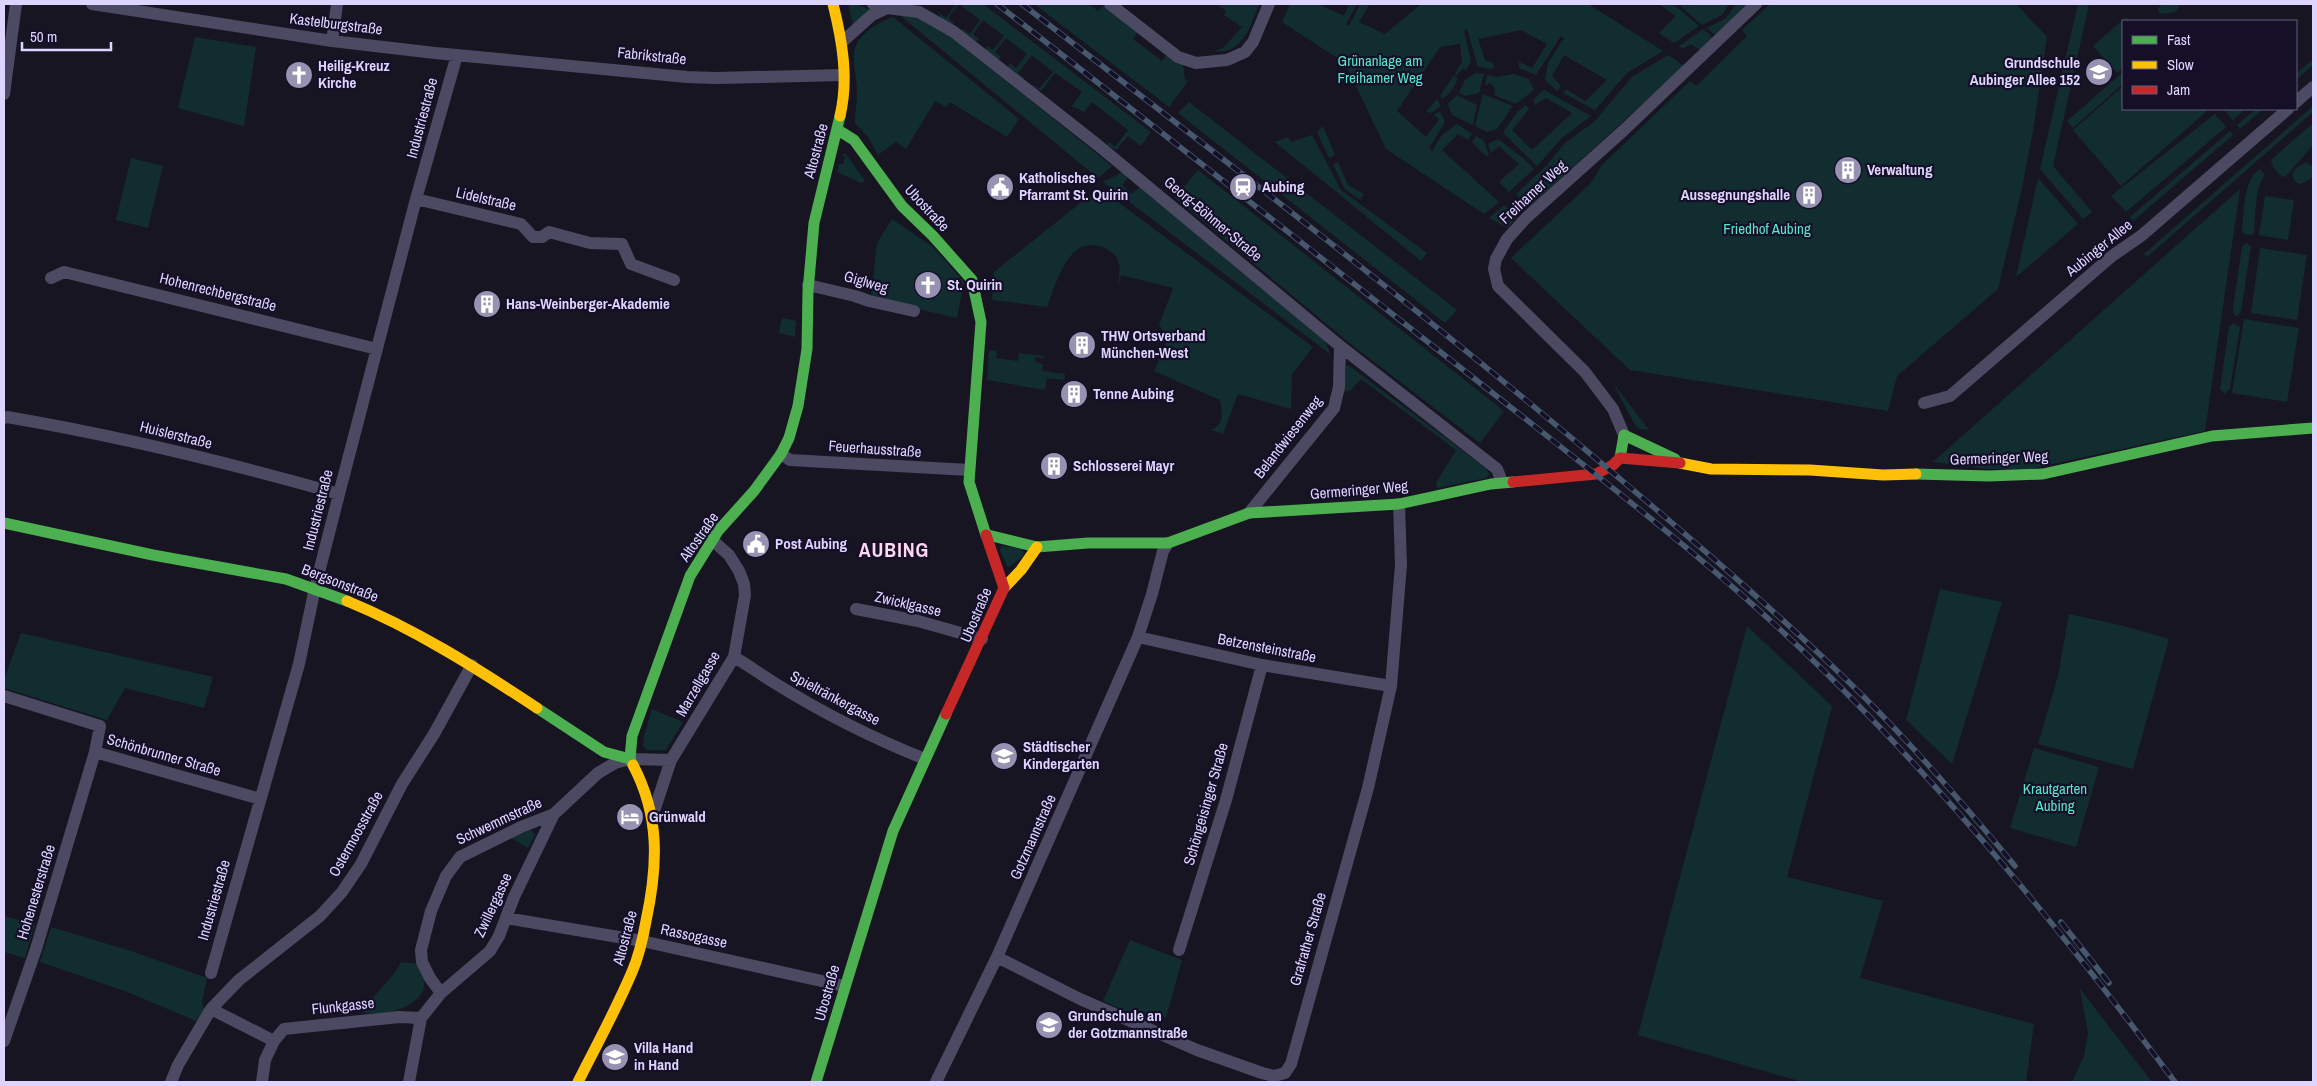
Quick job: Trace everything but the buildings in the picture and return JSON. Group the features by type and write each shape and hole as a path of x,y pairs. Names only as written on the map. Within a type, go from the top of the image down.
{"street":[{"path":"4,94 16,4"},
{"name":"Kastelburgstraße","path":"92,4 332,41 457,55"},
{"path":"332,41 337,4"},
{"name":"Altostraße","path":"578,1082 632,971 642,941 656,856 652,817 642,782 630,759 632,736 660,654 690,576 712,540 754,491 781,454 789,438 802,384 807,349 808,285 814,223 838,130 842,107 844,75 842,42 833,4"},
{"name":"Georg-Böhmer-Straße","path":"873,4 887,8 919,12 954,32 1100,146 1340,346 1496,469 1502,482"},
{"path":"1110,4 1178,57 1200,63 1227,60 1245,52 1253,42 1269,4"},
{"name":"Freihamer Weg","path":"1624,435 1613,409 1585,372 1498,286 1494,269 1496,259 1500,247 1527,217 1624,130 1756,4"},
{"path":"842,42 872,15 887,8"},
{"name":"Fabrikstraße","path":"457,55 687,77 844,75"},
{"name":"Industriestraße","path":"211,973 299,664 315,588 339,494 416,199 457,55"},
{"path":"2297,101 2313,87"},
{"name":"Aubinger Allee","path":"1924,403 1950,396 2112,256 2141,236 2287,110"},
{"name":"Ubostraße","path":"816,1082 893,831 1004,588 969,482 981,322 972,280 894,196 854,140 838,130"},
{"name":"Lidelstraße","path":"416,199 521,224 532,237 542,237 549,232 590,243 622,244 631,264 674,280"},
{"name":"Hohenrechbergstraße","path":"52,278 64,272 377,349"},
{"name":"Giglweg","path":"808,285 855,296 869,302 914,311"},
{"name":"Belandwiesenweg","path":"1248,513 1334,408 1339,387 1340,346"},
{"name":"Huislerstraße","path":"4,418 7,416 151,445 339,494"},
{"name":"Germeringer Weg","path":"988,535 1037,547 1088,543 1168,543 1248,513 1399,504 1463,488 1502,482 1596,474 1613,465 1620,458 1682,463 1711,469 1810,470 1884,475 1989,476 2043,474 2212,436 2313,428"},
{"path":"1620,458 1624,435"},
{"name":"Germeringer Weg","path":"1624,435 1682,463"},
{"name":"Feuerhausstraße","path":"781,454 790,460 969,470"},
{"name":"Grafrather Straße","path":"998,957 1080,999 1196,1050 1274,1076 1285,1073 1291,1064 1368,788 1391,686 1401,565 1399,504"},
{"name":"Bergsonstraße","path":"4,523 153,555 286,579 315,588 386,618 472,665 604,752 630,759"},
{"name":"Marzellgasse","path":"652,817 671,760 734,657 744,596 744,584 739,571 729,555 712,540"},
{"name":"Gotzmannstraße","path":"936,1082 998,957 1138,637 1163,551 1168,543"},
{"path":"1004,588 1021,570 1037,547"},
{"name":"Zwicklgasse","path":"856,609 918,621 982,639"},
{"name":"Betzensteinstraße","path":"1138,637 1262,665 1391,686"},
{"name":"Spieltränkergasse","path":"734,657 836,718 881,741 925,759"},
{"name":"Ostermoosstraße","path":"211,1009 239,980 320,916 342,892 361,864 402,784 434,734 472,665"},
{"name":"Schöngeisinger Straße","path":"1179,950 1226,800 1262,665"},
{"name":"Schönbrunner Straße","path":"4,696 100,726 95,752 260,799"},
{"name":"Hohenesterstraße","path":"4,1041 36,949 95,752"},
{"path":"630,759 671,760"},
{"name":"Schwemmstraße","path":"441,993 430,978 422,962 421,950 430,911 446,876 460,857 474,848 554,814 598,773 614,763 630,759"},
{"name":"Zwillergasse","path":"441,993 490,951 499,936 554,814"},
{"name":"Rassogasse","path":"506,918 642,941 844,986"},
{"path":"409,1082 422,1018 441,993"},
{"path":"171,1082 178,1065 211,1009 274,1041 265,1060 262,1082"},
{"name":"Flunkgasse","path":"274,1041 284,1029 399,1017 422,1018"}],"green space":[{"path":"848,4 857,4 870,10 853,25"},
{"path":"956,4 959,4 948,18 954,23 952,26 941,19 939,13 946,18"},
{"path":"959,4 983,4 1151,132 1141,146 1128,136 1116,150 1107,145 1109,142 1115,147 1128,130 1092,102 1084,112 1072,106 1082,92 1055,73 1041,91 1032,86 1039,89 1053,72 1032,55 1018,73 1023,79 1008,67 1010,63 1016,68 1027,54 1006,38 995,52 1001,57 998,60 985,49 987,46 993,50 1004,36 983,20 973,34 979,39 974,42 961,31 963,29 970,34 980,20"},
{"path":"1034,4 1089,4 1098,11 1104,5 1138,32 1133,39 1162,61 1166,55 1183,65 1185,80 1188,81 1169,107"},
{"path":"1217,4 1259,4 1253,21 1244,37 1232,48 1224,51 1214,51 1223,48 1242,27 1224,15 1226,11"},
{"name":"Grünanlage am Freihamer Weg","path":"1290,4 1318,4 1344,16 1349,4 1357,4 1346,24 1349,26 1360,4 1370,4 1359,22 1385,34 1421,4 1588,4 1663,51 1627,73 1595,110 1563,93 1566,89 1585,101 1607,80 1564,55 1552,76 1561,86 1557,91 1545,80 1548,63 1564,38 1561,36 1536,75 1519,68 1519,62 1532,68 1547,44 1521,30 1478,39 1485,60 1493,63 1494,69 1478,67 1467,29 1464,30 1471,62 1466,70 1463,68 1457,75 1455,74 1462,62 1460,44 1440,47 1397,111 1426,137 1439,119 1434,115 1440,111 1445,122 1429,148 1432,151 1442,135 1457,124 1472,134 1468,140 1458,134 1442,150 1499,202 1484,214 1386,149 1345,63 1282,22"},
{"path":"1659,4 1673,4 1699,26 1674,43 1659,33 1676,16"},
{"path":"1678,4 1690,6 1693,4 1729,4 1722,15 1702,25"},
{"path":"1736,4 1749,4 1715,35 1707,28 1726,18"},
{"name":"Friedhof Aubing","path":"1770,4 2016,4 2047,37 2034,125 2022,188 1998,289 1897,376 1888,411 1630,370 1511,258 1591,183 1602,165 1690,81 1696,86 1747,36 1742,30"},
{"path":"2078,4 2089,4 2053,166 2092,212 2083,219 2040,169"},
{"path":"2161,4 2181,4 2176,11 2168,14 2159,13 2158,9"},
{"path":"897,13 914,15 944,31 1112,166 1098,178"},
{"path":"893,17 1019,119 1007,137 950,102 946,107 935,101 906,149 896,142 878,155 868,137 855,123 857,91 854,53 857,43 865,33"},
{"path":"2122,21 2122,69 2117,73 2093,46"},
{"path":"1703,29 1713,38 1700,50 1691,44 1683,49 1679,46"},
{"path":"195,37 256,47 244,126 178,108"},
{"path":"1668,55 1684,66 1529,207 1516,194 1546,166 1565,143 1594,122 1632,77"},
{"path":"2313,59 2313,65 2297,79 2297,73"},
{"path":"1475,73 1484,74 1479,93 1465,96 1459,92 1465,80"},
{"path":"2122,73 2122,85 2073,128 2067,121"},
{"path":"1513,74 1529,79 1534,90 1516,104 1494,95 1495,88 1490,83 1485,86 1487,75 1497,77"},
{"path":"1454,75 1458,78 1453,89 1443,99 1440,96"},
{"path":"2122,87 2122,110 2207,111 2121,186 2073,130"},
{"path":"1544,90 1591,116 1562,138 1537,166 1504,134 1504,131 1517,112 1526,105 1529,109 1512,130 1532,150 1572,113 1546,98 1535,105 1533,100"},
{"path":"1483,94 1513,106 1497,129 1487,132 1475,126"},
{"path":"1457,95 1477,105 1473,125 1452,115 1448,104"},
{"path":"1437,99 1441,106 1431,113 1426,111"},
{"path":"1189,102 1457,310 1445,323 1178,113"},
{"path":"2313,106 2313,112 2147,257 2144,254"},
{"path":"2224,110 2244,110 2233,120"},
{"path":"2255,110 2262,110 2240,129 2237,125"},
{"path":"2215,114 2226,127 2126,212 2111,196"},
{"path":"2313,123 2313,145 2286,176 2282,177 2273,167 2271,160"},
{"path":"1323,126 1335,155 1329,158 1317,132"},
{"path":"2230,131 2233,135 2133,221 2130,217"},
{"path":"1312,135 1341,190 1427,253 1421,261 1275,142 1288,137 1291,142"},
{"path":"1476,136 1484,141 1489,155 1487,157 1472,142"},
{"path":"1498,139 1534,169 1509,192 1499,182 1519,164 1499,146 1491,153 1488,144"},
{"path":"845,153 864,179 864,182 861,183 837,172 839,164 843,164 845,157 842,156"},
{"path":"131,158 163,166 148,228 116,220"},
{"path":"1338,162 1348,185 1364,194 1360,200 1344,188 1333,164"},
{"path":"2306,162 2313,167 2313,177 2301,184 2296,183 2292,175 2296,168"},
{"path":"2260,169 2265,175 2257,195 2254,233 2251,235 2244,234 2242,231 2245,197 2250,181"},
{"path":"1198,170 1504,411 1480,443 1352,345 1175,198"},
{"path":"1123,172 1128,177 1122,185 1132,194 1139,187 1325,340 1330,354 1103,182"},
{"path":"2038,178 2078,224 2016,277"},
{"path":"1099,188 1313,347 1292,374 1291,409 1238,394 1223,434 1211,430 1219,424 1222,418 1220,400 1154,371 1168,338 1159,325 1173,288 1121,275 1118,288 1120,267 1116,256 1101,247 1088,245 1079,249 1071,256 1064,265 1047,307 992,300 994,272"},
{"path":"2240,189 2205,431 2025,470 1988,469 1933,462"},
{"path":"2265,196 2294,200 2288,240 2259,235"},
{"path":"1504,205 1517,218 1507,228 1489,218"},
{"path":"892,219 933,247 964,282 957,318 871,298 877,243"},
{"path":"2246,243 2251,247 2241,311 2238,316 2234,315 2233,308 2242,247"},
{"path":"2260,248 2307,255 2297,320 2251,313"},
{"path":"782,318 796,321 795,337 779,333"},
{"path":"2244,319 2299,328 2287,402 2232,393"},
{"path":"2233,323 2240,327 2230,389 2225,394 2220,389 2229,327"},
{"path":"989,350 997,351 996,358 1018,361 1019,353 1044,356 1043,358 1035,357 1035,362 1043,364 1042,371 1065,374 1064,380 1047,378 1045,390 987,380"},
{"path":"1348,365 1486,468 1489,474 1486,478 1437,488 1436,483 1456,450 1361,379 1351,390 1344,392 1346,366"},
{"path":"1613,383 1649,430 1639,429 1635,425"},
{"path":"1001,546 1022,548 1024,555 1008,568 1000,551"},
{"path":"1940,589 2002,602 1952,764 1906,720"},
{"path":"2069,614 2120,625 2169,639 2133,769 2038,744 2058,676"},
{"path":"1747,626 1832,706 1787,877 1883,901 1860,978 2034,1024 2026,1082 1803,1082 1638,1035"},
{"path":"21,633 213,677 204,708 125,688 107,720 4,688 4,680"},
{"path":"652,709 683,722 666,750 648,750 643,746"},
{"name":"Krautgarten Aubing","path":"2034,748 2099,767 2076,847 2010,828"},
{"path":"530,830 534,833 534,837 528,848 511,838"},
{"path":"4,916 35,924 25,958 4,952"},
{"path":"51,927 131,951 207,978 202,1002 205,1011 196,1021 125,991 40,962"},
{"path":"1130,940 1182,960 1166,1018 1153,1013 1148,1018 1142,1019 1103,1001"},
{"path":"401,962 417,964 423,976 424,987 420,996 412,1003 389,1012 366,1013 364,1011 368,1004 393,975"},
{"path":"2080,989 2152,1082 2072,1082 2084,1056 2088,1033"}],"railway":[{"path":"997,4 1616,490 1701,560 1785,634 1873,720 1964,819 2051,922 2175,1082"},
{"path":"1022,4 1433,325 1568,435 1719,564 1829,663 1885,718 1942,780 2015,866"},
{"path":"2061,922 2109,983"}],"traffic: fast":[{"path":"633,765 630,759 632,736 690,576 718,531 754,491 781,454 789,438 798,406 807,349 808,291 814,223 840,116"},
{"path":"838,130 854,140 902,206 933,236 972,280 981,322 969,482 986,535"},
{"path":"1916,474 1989,476 2043,474 2212,436 2313,428"},
{"path":"1620,458 1624,435 1675,459"},
{"path":"988,535 1037,547 1088,543 1168,543 1249,513 1399,504 1491,484 1513,482"},
{"path":"4,523 153,555 286,579 347,601"},
{"path":"537,708 604,752 630,759"},
{"path":"816,1082 893,831 946,714"}],"traffic: slow":[{"path":"833,4 839,31 844,73 843,102 840,116"},
{"path":"1680,463 1711,469 1810,470 1883,475 1916,474"},
{"path":"1004,588 1021,570 1037,547"},
{"path":"347,601 421,636 537,708"},
{"path":"578,1082 613,1014 634,966 639,953 650,900 654,860 652,822 642,784 633,765"}],"traffic: jam":[{"path":"1513,482 1596,474 1613,465 1620,458 1680,463"},
{"path":"946,714 1004,588 986,535"}],"place":[{"name":"Grundschule Aubinger Allee 152","path":"2099,72"},
{"name":"Heilig-Kreuz Kirche","path":"299,75"},
{"name":"Verwaltung","path":"1848,170"},
{"name":"Katholisches Pfarramt St. Quirin","path":"1000,187"},
{"name":"Aubing","path":"1243,187"},
{"name":"Aussegnungshalle","path":"1809,195"},
{"name":"St. Quirin","path":"928,285"},
{"name":"Hans-Weinberger-Akademie","path":"487,304"},
{"name":"THW Ortsverband München-West","path":"1082,345"},
{"name":"Tenne Aubing","path":"1074,394"},
{"name":"Schlosserei Mayr","path":"1054,466"},
{"name":"Post Aubing","path":"756,544"},
{"name":"Städtischer Kindergarten","path":"1004,756"},
{"name":"Grünwald","path":"630,817"},
{"name":"Grundschule an der Gotzmannstraße","path":"1049,1025"},
{"name":"Villa Hand in Hand","path":"615,1057"}],"district":[{"name":"AUBING","path":"894,550"}]}
